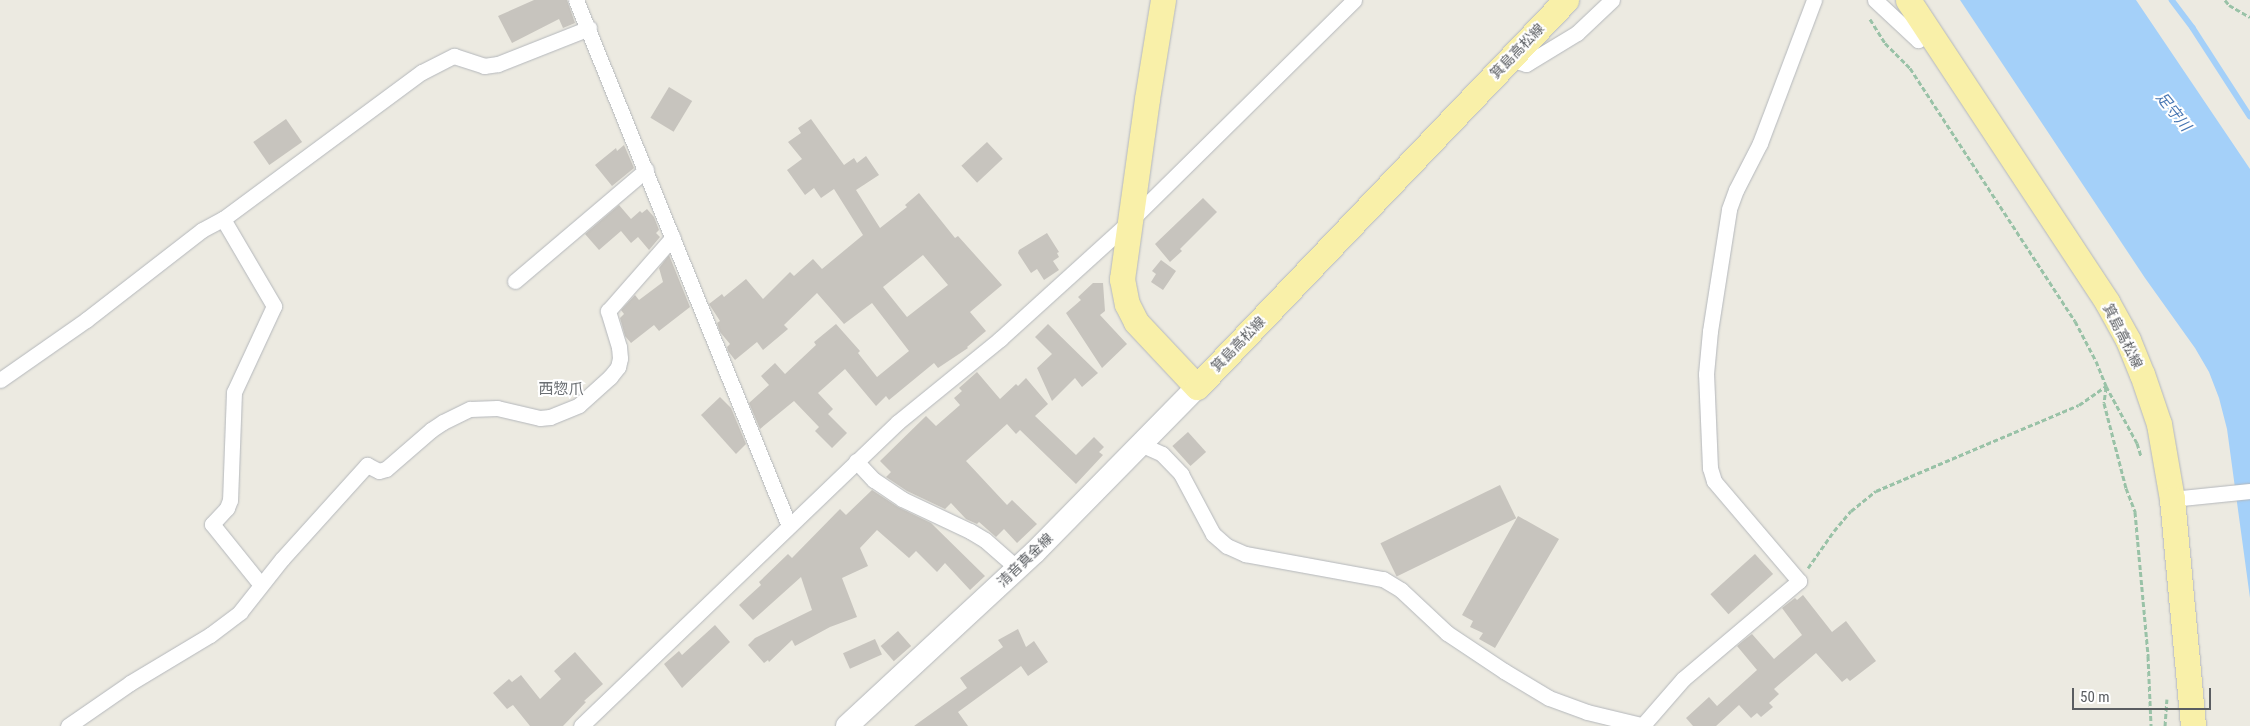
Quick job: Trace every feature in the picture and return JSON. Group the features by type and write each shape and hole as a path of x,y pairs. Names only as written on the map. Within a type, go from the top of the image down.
{"main road":[{"path":"1163,0 1122,278 1127,304 1136,322 1148,337 1197,387"},
{"name":"箕島高松線","path":"1197,387 1566,0"},
{"name":"箕島高松線","path":"1908,0 2107,302 2128,340 2159,424 2181,498 2192,726"},
{"name":"清音真金線","path":"847,726 1017,568 1197,387"}],"street":[{"path":"576,0 589,28 789,526"},
{"path":"584,725 898,422 1000,339 1129,222 1354,0"},
{"path":"1510,59 1526,64 1577,33 1612,0"},
{"path":"1140,444 1162,454 1182,474 1213,534 1227,546 1245,554 1383,579 1401,590 1447,633 1549,698 1587,712 1644,726 1683,679 1799,581 1714,481 1710,468 1706,374 1710,331 1729,209 1736,190 1760,143 1814,0"},
{"path":"1875,0 1918,40 1929,31"},
{"path":"0,380 109,303 202,230 223,219 438,63 454,56 484,66 498,64 589,28"},
{"path":"515,280 646,170"},
{"path":"223,219 274,306 234,392 230,500 227,508 212,524 261,585"},
{"path":"68,726 130,683 210,635 240,612 261,585 367,466 379,471 386,469 443,422 470,409 497,408 540,418 550,417 579,405 610,377 618,367 620,358 619,347 608,311 613,302 673,237"},
{"path":"856,461 874,480 902,500 970,531 985,540 1017,568"},
{"path":"2181,498 2250,491"}],"path":[{"path":"2225,0 2229,5 2250,17"},
{"path":"1866,14 1885,43 1910,68 2075,322 2096,361 2106,386 2137,443 2143,462"},
{"path":"1799,581 1834,531 1851,512 1876,490 2079,405 2106,386"},
{"path":"2106,386 2104,402 2126,488 2135,512 2148,656 2150,726"}],"water":[{"name":"足守川","path":"1960,0 2136,0 2250,169 2250,598 2227,429 2219,398 2209,372 2195,348 2145,278"}],"building":[{"path":"534,0 567,0 575,23 563,28 559,19 512,43 498,16"},
{"path":"669,87 692,101 674,132 650,118"},
{"path":"286,119 302,142 269,165 253,142"},
{"path":"811,119 844,165 854,158 857,163 866,156 879,175 856,190 880,228 907,207 905,205 919,193 955,238 958,236 1002,285 970,312 986,331 968,348 938,368 934,363 889,400 886,396 876,406 845,369 818,393 833,409 828,414 847,433 832,448 815,431 819,427 794,401 760,429 749,403 769,385 761,376 775,363 785,374 816,345 814,342 836,324 860,351 858,353 877,377 909,351 872,303 844,324 817,293 784,325 788,329 763,350 757,342 735,360 728,351 727,347 730,344 720,332 717,323 720,321 709,304 722,294 724,297 746,279 763,299 790,272 794,276 813,259 822,269 863,235 834,189 821,198 814,188 805,195 787,170 802,159 788,142 801,133 798,128","holes":["923,255 948,285 907,317 883,287"]},
{"path":"987,142 1003,159 977,183 961,166"},
{"path":"624,145 634,168 612,186 595,165 616,148 617,151"},
{"path":"1203,198 1217,212 1180,249 1182,251 1170,262 1155,244"},
{"path":"619,205 631,219 640,211 642,213 647,209 654,217 659,230 656,233 660,237 649,250 638,237 631,243 621,231 599,250 585,234"},
{"path":"1047,233 1059,252 1057,253 1059,257 1053,261 1059,270 1044,280 1037,269 1031,273 1018,253 1019,250"},
{"path":"669,255 690,307 659,331 654,325 631,343 625,336 620,318 624,314 621,310 635,295 639,300 663,282 659,268"},
{"path":"1161,260 1176,271 1163,290 1151,282 1156,274 1152,271"},
{"path":"1093,283 1103,283 1105,311 1100,315 1127,344 1102,368 1066,313 1081,300 1078,297"},
{"path":"1048,324 1098,373 1082,387 1075,378 1052,401 1037,368 1052,354 1035,337"},
{"path":"977,372 1000,399 1016,384 1018,386 1026,378 1048,404 1035,416 1076,455 1094,437 1104,447 1099,452 1103,455 1076,484 1020,430 1016,434 1007,424 966,461 1007,505 1012,500 1037,524 1017,543 1004,529 996,537 979,522 977,524 966,519 951,503 945,509 907,491 886,477 891,472 880,461 926,416 936,426 960,405 954,398 962,391 959,388"},
{"path":"720,397 731,408 746,444 736,454 701,415"},
{"path":"1188,432 1206,452 1190,466 1172,446"},
{"path":"1500,485 1516,518 1397,577 1380,543"},
{"path":"872,490 898,507 931,523 985,576 970,590 945,563 937,572 916,551 909,558 877,530 860,548 868,566 842,578 857,617 830,627 795,646 792,640 769,662 768,660 764,663 748,645 755,638 812,610 801,577 753,620 739,605 761,585 759,582 788,554 792,558 840,509 846,515"},
{"path":"1518,516 1559,539 1495,648 1479,639 1483,633 1470,627 1473,621 1462,615"},
{"path":"1755,554 1773,574 1728,614 1710,594"},
{"path":"1803,595 1832,632 1846,621 1876,661 1850,681 1847,678 1842,682 1816,653 1774,689 1779,694 1769,703 1773,707 1761,717 1757,713 1751,718 1739,705 1716,726 1693,726 1686,718 1709,697 1717,706 1757,670 1737,646 1744,640 1752,634 1774,659 1802,635 1782,608 1795,598 1797,600"},
{"path":"715,625 730,642 682,688 664,664 679,651 682,655"},
{"path":"1018,629 1026,647 1034,641 1048,662 1028,676 1021,666 958,712 968,726 914,726 967,688 960,678 1003,647 998,640"},
{"path":"898,631 911,646 894,661 881,646"},
{"path":"875,639 882,655 850,669 843,653"},
{"path":"575,652 603,684 584,701 586,702 563,726 530,726 513,705 507,709 493,693 509,679 512,682 521,675 540,699 561,679 554,671"}],"waterway":[{"path":"2172,0 2193,28 2250,116"}],"district":[{"name":"西惣爪","path":"561,390"}]}
